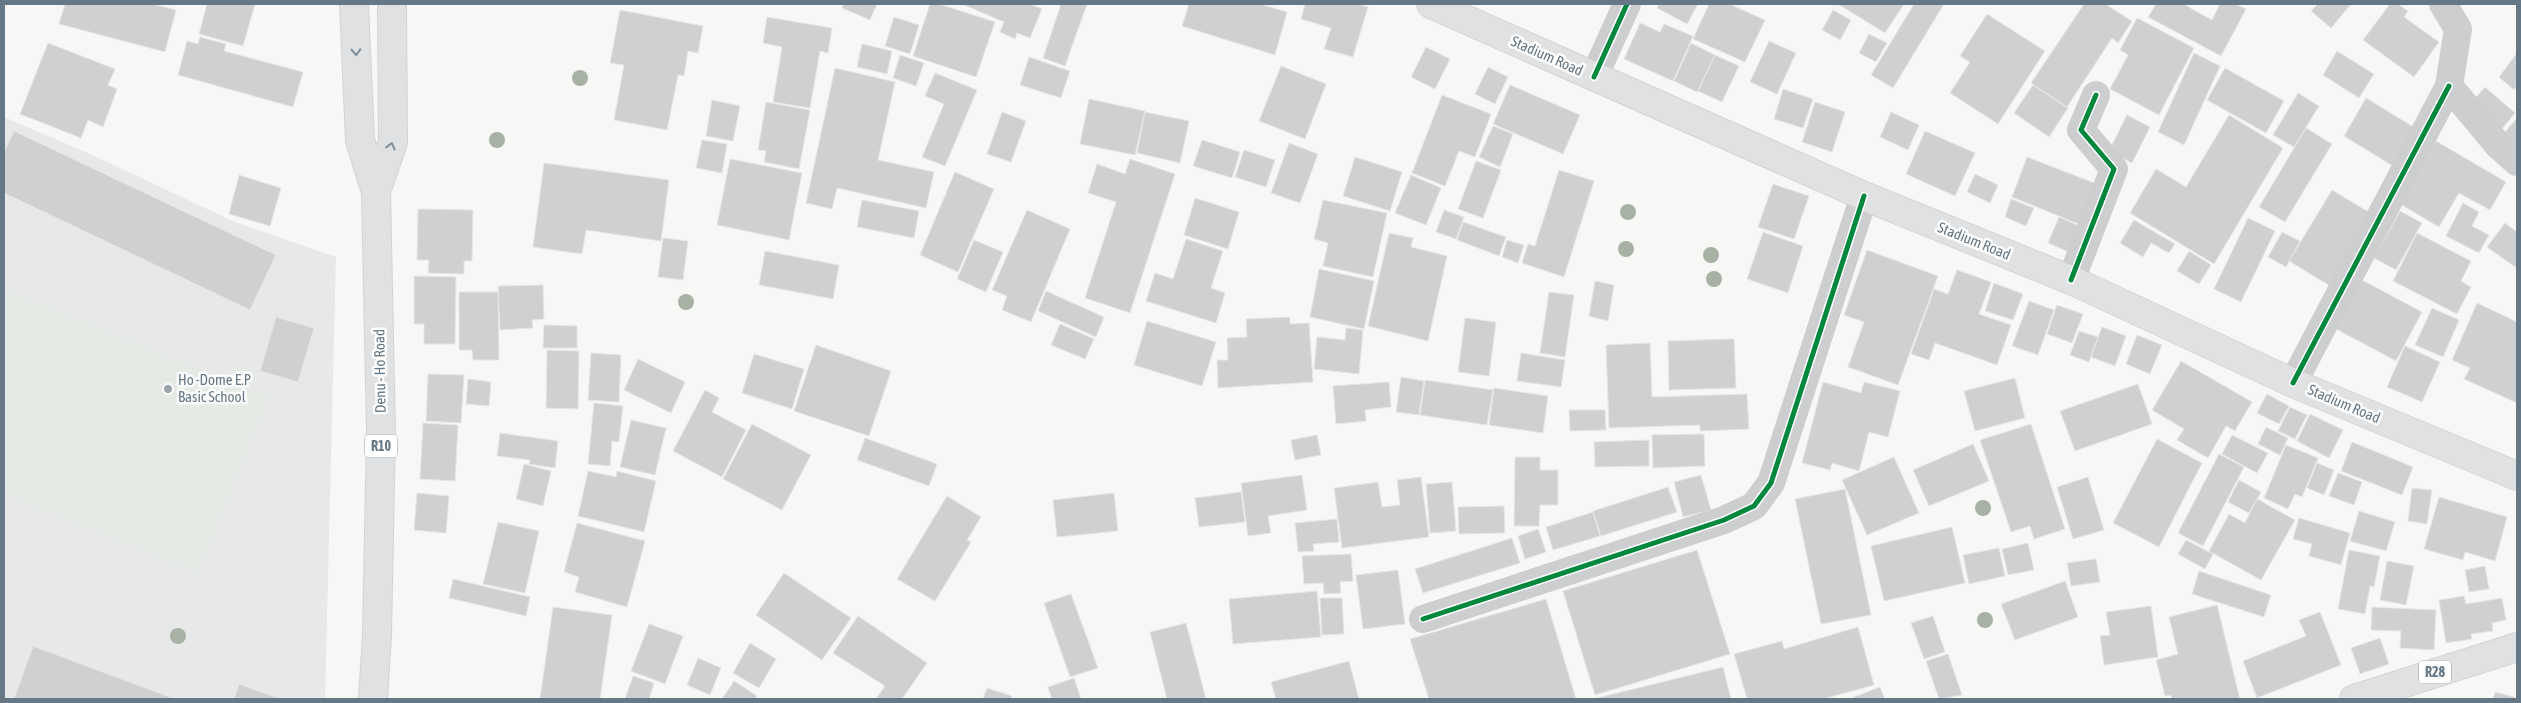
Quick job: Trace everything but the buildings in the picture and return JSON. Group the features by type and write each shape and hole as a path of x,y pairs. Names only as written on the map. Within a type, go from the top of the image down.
{"main road":[{"name":"Denu - Ho Road","path":"354,4 360,140 376,192 381,433 377,634 373,699"},
{"name":"Denu - Ho Road","path":"376,192 393,142 392,4"},
{"name":"Stadium Road","path":"1431,4 1864,196 2071,280 2293,383 2517,476"},
{"name":"R28","path":"2354,699 2517,647"}],"street":[{"path":"1594,77 1627,4"},
{"path":"2293,383 2449,86 2458,29 2442,4"},
{"path":"2449,86 2498,145 2517,162"},
{"path":"2071,280 2114,169 2081,130 2096,95"},
{"path":"1423,618 1724,520 1754,506 1771,483 1864,196"}],"shaded area":[{"name":"Ho -Dome E.P Basic School","path":"4,117 88,153 237,223 336,257 325,699 4,699"},
{"path":"4,291 267,398 197,571 4,493"}],"cycle path":[{"path":"1594,77 1627,4"},
{"path":"2293,383 2449,86"},
{"path":"2071,280 2114,169 2081,130 2096,95"},
{"path":"1423,619 1724,520 1754,506 1771,483 1864,196"}],"place":[{"name":"Ho -Dome E.P Basic School","path":"168,389"}]}
